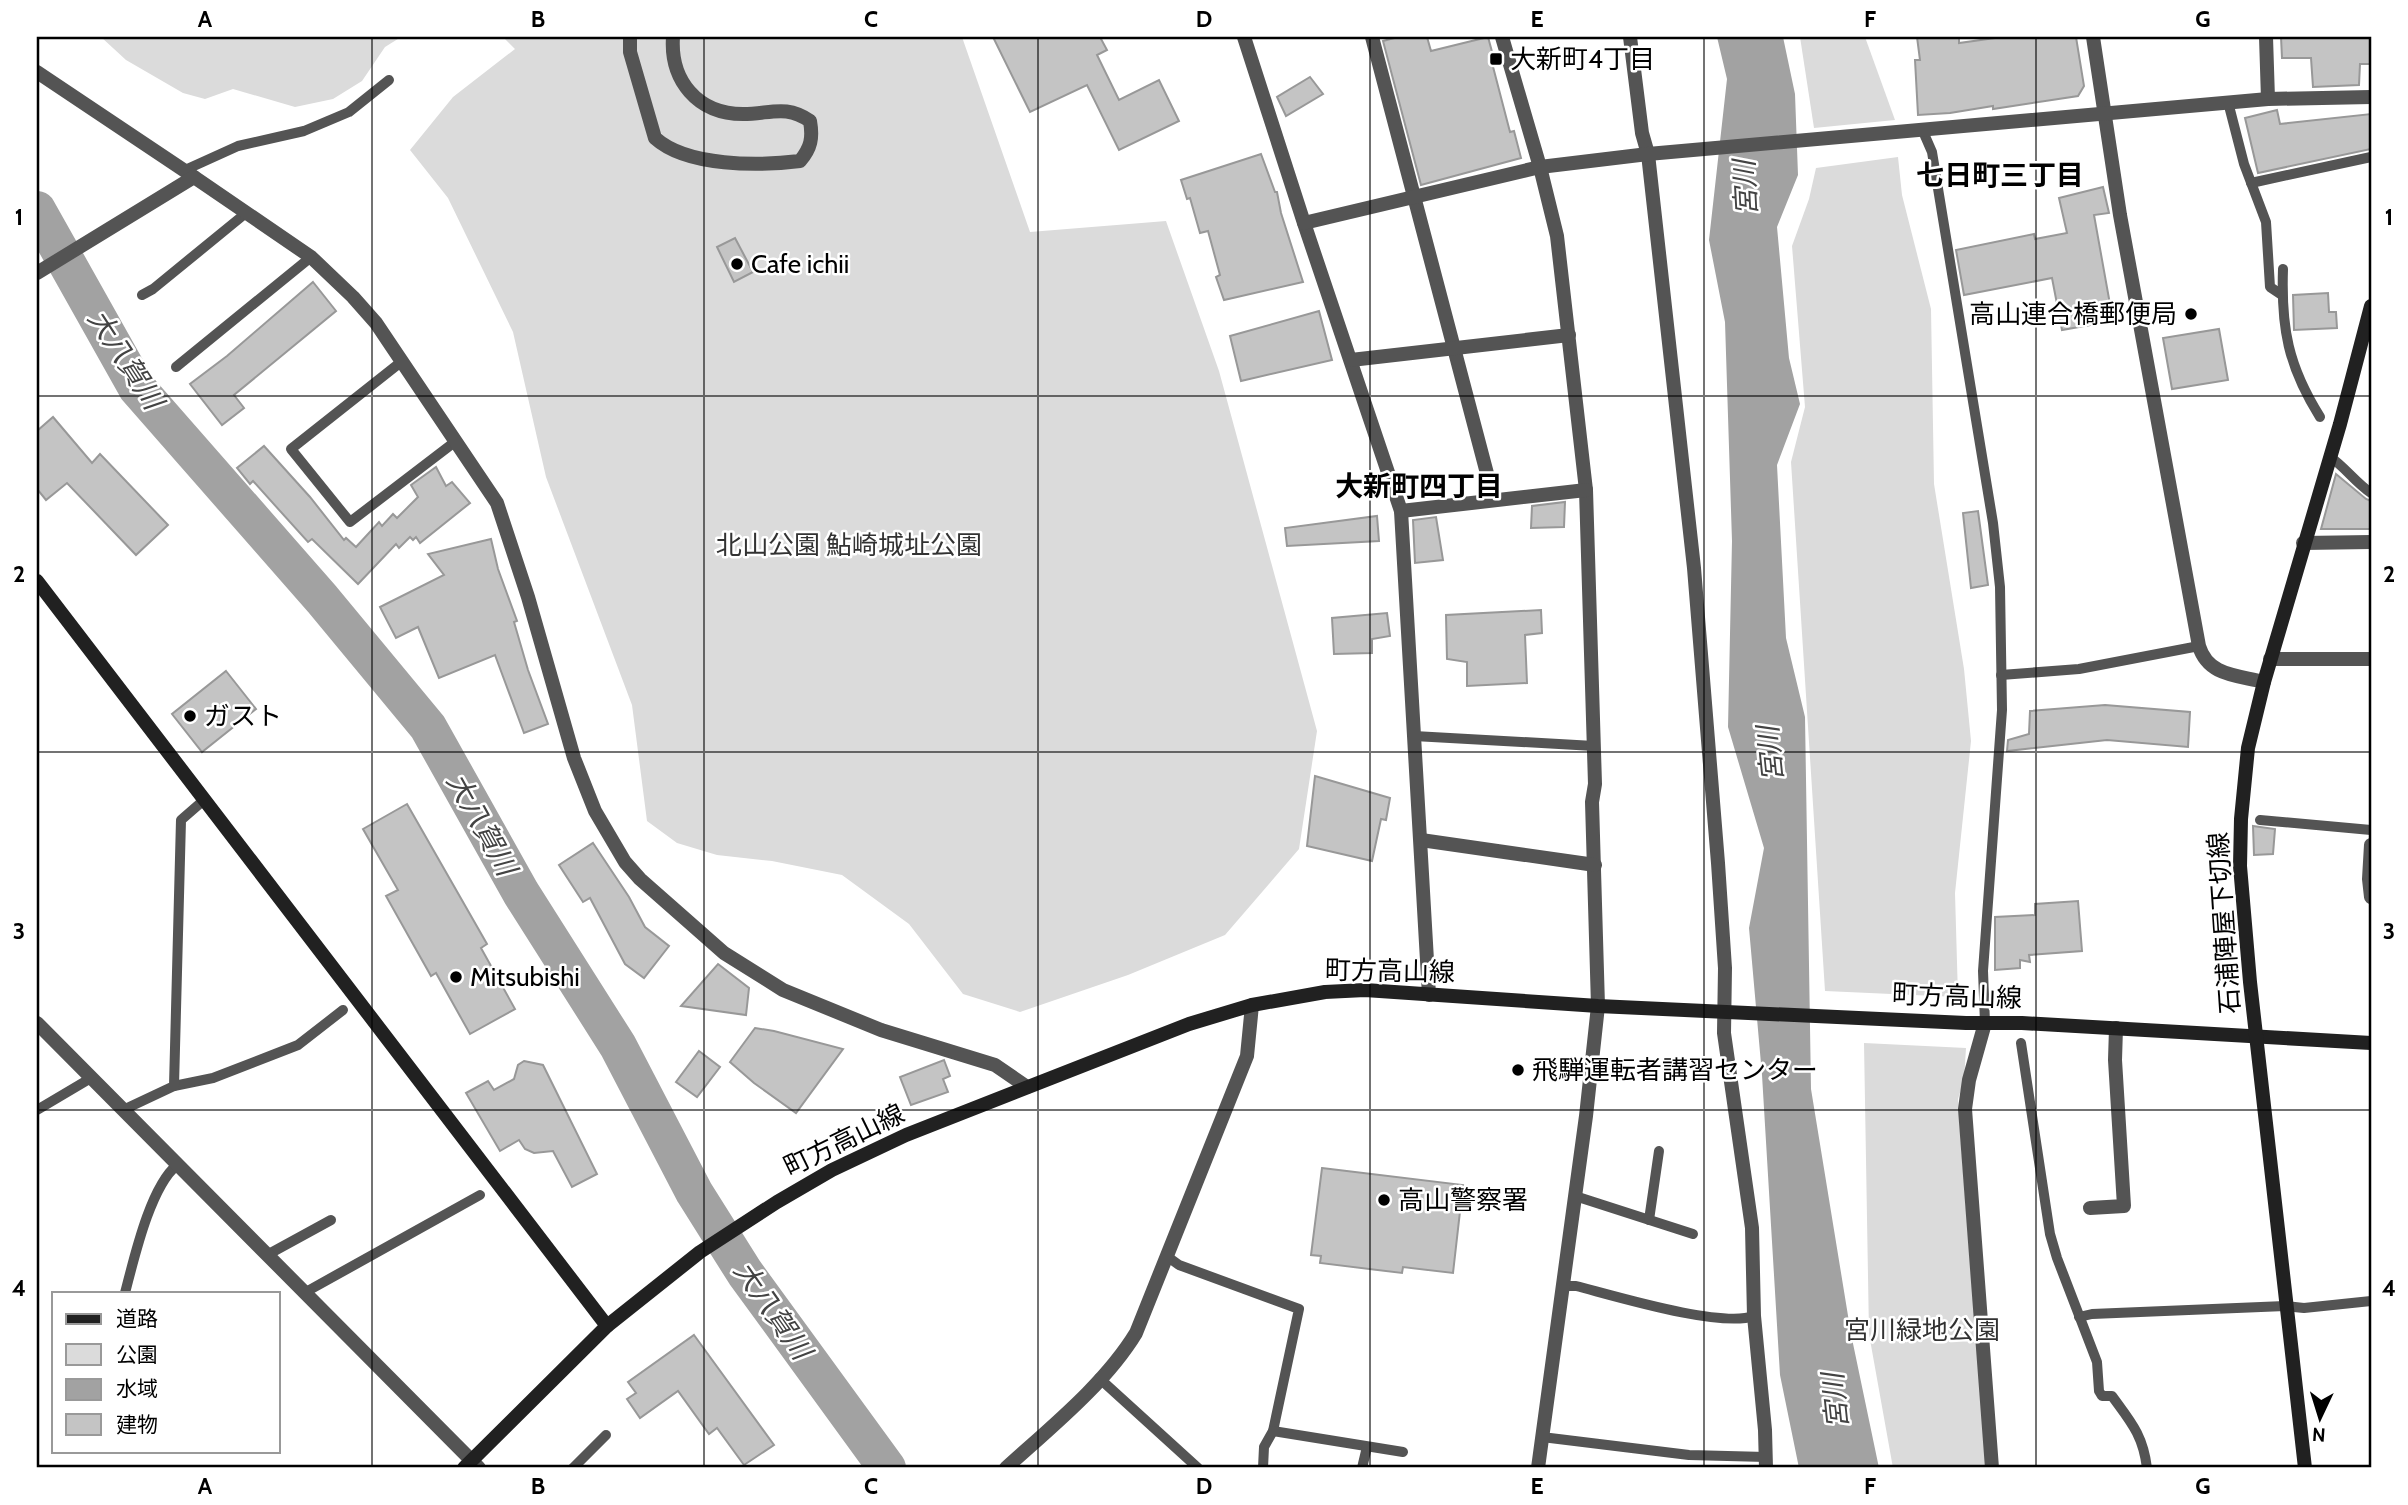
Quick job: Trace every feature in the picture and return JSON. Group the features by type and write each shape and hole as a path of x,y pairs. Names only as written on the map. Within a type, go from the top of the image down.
{"main road":[{"name":"石浦陣屋下切線","path":"2305,1468 2256,1036 2240,854 2248,748 2270,659 2371,306"},
{"path":"37,581 607,1326"},
{"name":"町方高山線","path":"472,1466 607,1326 675,1270 776,1202 832,1170 906,1135 1189,1024 1252,1005 1325,992 1365,990 1598,1006 1966,1023 2022,1023 2371,1043"}],"street":[{"path":"630,37 630,52 655,138 666,148 716,162 800,162 809,150 812,134 810,121 798,112 774,110 742,115 709,108 698,100 680,79 672,54 673,37"},
{"path":"1244,37 1401,511 1429,995"},
{"path":"1372,37 1494,500"},
{"path":"1503,37 1541,167 1557,236 1586,490 1595,784 1592,802 1598,1006 1538,1468"},
{"path":"1630,37 1642,133 1655,153 1694,568 1728,1011 1752,1228 1754,1316 1766,1462"},
{"path":"2093,37 2120,215 2199,646 2203,659 2213,669 2264,682"},
{"path":"2266,37 2268,99"},
{"path":"37,72 311,257 376,323 497,503 528,597 574,758 595,811 625,862 640,879 724,953 783,990 881,1030 975,1057 995,1065 1027,1087"},
{"path":"1304,223 1541,167 1655,153 2228,102 2371,97"},
{"path":"37,274 190,174"},
{"path":"1351,360 1569,335"},
{"path":"1401,511 1586,490"},
{"path":"2303,543 2371,542"},
{"path":"2270,659 2371,659"},
{"path":"1421,840 1595,865"},
{"path":"2371,845 2371,897"},
{"path":"1006,1468 1100,1378 1125,1351 1136,1333 1247,1056 1252,1005"},
{"path":"37,1023 472,1466"},
{"path":"1985,1023 1969,1080 1965,1109 1992,1468"},
{"path":"2090,1208 2124,1206 2115,1060 2116,1028"}],"lane":[{"path":"190,174 238,146 304,131 349,112 389,80"},
{"path":"2228,102 2241,154 2266,222 2270,287 2282,295"},
{"path":"1922,129 1932,152 1993,523 2000,587 2001,723 1983,971 1985,1023"},
{"path":"2251,183 2371,157"},
{"path":"142,295 246,213"},
{"path":"176,367 311,257"},
{"path":"2283,269 2285,332 2292,361 2304,391 2320,417"},
{"path":"401,362 291,449 351,522 456,441"},
{"path":"2329,456 2342,464 2357,484 2371,493"},
{"path":"2001,676 2079,669 2199,646"},
{"path":"1414,736 1594,746"},
{"path":"174,1086 181,820 204,800"},
{"path":"2260,820 2371,830"},
{"path":"123,1111 174,1086 213,1077 298,1045 343,1010"},
{"path":"2021,1043 2050,1234 2097,1362 2099,1391 2102,1396 2112,1396 2136,1428 2143,1445 2147,1468"},
{"path":"37,1110 91,1078"},
{"path":"1649,1220 1659,1151"},
{"path":"125,1292 137,1245 161,1186 166,1174 177,1165"},
{"path":"304,1293 480,1195"},
{"path":"1575,1196 1693,1234"},
{"path":"267,1255 331,1220"},
{"path":"1168,1257 1179,1265 1299,1309 1273,1431 1265,1447 1263,1468"},
{"path":"1563,1286 1576,1286 1703,1315 1741,1320 1754,1316"},
{"path":"2079,1317 2092,1314 2285,1306 2304,1308 2371,1301"},
{"path":"1100,1378 1198,1468"},
{"path":"1273,1431 1403,1452"},
{"path":"573,1468 606,1435"},
{"path":"1542,1437 1766,1462"},
{"path":"1362,1468 1367,1447"}],"green space":[{"path":"101,37 401,37 385,47 362,81 333,99 295,107 233,89 205,99 183,93 126,60"},
{"name":"北山公園 鮎崎城址公園","path":"503,37 962,37 1030,232 1166,221 1219,371 1317,731 1299,849 1225,935 1128,975 1020,1012 963,994 909,924 842,875 772,861 717,855 677,843 647,821 632,705 546,477 513,332 448,198 410,150 453,97 515,49"},
{"path":"1800,37 1865,37 1895,120 1814,128"},
{"path":"1898,157 1902,195 1931,309 1934,484 1964,669 1971,741 1955,893 1958,997 1825,991 1791,462 1805,407 1792,246 1809,199 1816,168"},
{"name":"宮川緑地公園","path":"1864,1043 1966,1048 1964,1080 1958,1099 1986,1468 1893,1468 1869,1334"}],"water":[{"name":"宮川","path":"1717,37 1783,37 1795,94 1798,175 1777,227 1789,358 1800,404 1777,465 1786,638 1805,717 1811,1089 1851,1334 1879,1468 1799,1468 1780,1375 1762,1075 1749,928 1764,848 1728,727 1732,541 1725,322 1709,240 1727,79"}],"building":[{"path":"993,37 1100,37 1107,50 1097,55 1119,100 1159,80 1179,121 1119,150 1087,85 1030,112"},
{"path":"1398,37 1427,37 1431,51 1488,37 1510,132 1514,131 1521,158 1421,185 1383,41"},
{"path":"1917,37 1959,37 1959,43 2002,37 2076,37 2084,86 2078,96 1993,109 1993,106 1918,115 1915,60 1920,60"},
{"path":"2281,37 2371,38 2371,64 2360,64 2359,85 2313,87 2311,58 2282,58"},
{"path":"1310,77 1323,94 1286,116 1277,97"},
{"path":"2277,110 2280,124 2371,114 2371,149 2258,173 2245,118"},
{"path":"1261,154 1277,192 1303,282 1224,300 1216,277 1220,275 1208,231 1200,233 1190,198 1187,199 1181,180"},
{"path":"2103,187 2109,213 2094,215 2113,321 2062,330 2052,278 1964,295 1956,250 2034,234 2035,239 2067,233 2059,198"},
{"path":"735,238 753,272 734,282 717,247"},
{"path":"313,282 336,311 234,395 244,408 222,425 190,384"},
{"path":"2328,293 2329,312 2336,312 2337,328 2294,330 2293,295"},
{"path":"1319,311 1332,360 1241,381 1230,336"},
{"path":"2219,329 2228,380 2172,389 2163,338"},
{"path":"53,417 92,463 100,454 168,525 136,555 67,483 46,500 37,489 37,431"},
{"path":"264,446 344,540 346,538 356,547 379,522 382,526 393,514 397,518 418,497 411,485 436,467 446,486 452,482 470,503 420,543 416,537 413,540 410,537 399,548 396,544 358,584 312,539 308,542 253,481 250,484 237,468"},
{"path":"2336,474 2371,501 2371,529 2321,529"},
{"path":"1565,502 1564,527 1531,528 1532,506"},
{"path":"1978,511 1988,585 1971,588 1963,513"},
{"path":"1377,516 1379,541 1287,546 1285,528"},
{"path":"1436,517 1443,560 1415,563 1413,520"},
{"path":"491,539 498,569 517,621 514,622 528,670 548,724 524,733 495,655 439,678 418,627 396,638 380,607 444,575 428,554"},
{"path":"1541,610 1542,633 1525,635 1527,683 1467,686 1467,662 1447,659 1446,615"},
{"path":"1387,613 1390,636 1372,639 1372,653 1334,654 1332,618"},
{"path":"226,671 256,709 202,752 172,714"},
{"path":"2105,705 2190,712 2188,747 2107,740 2007,751 2008,740 2029,734 2030,711"},
{"path":"1315,776 1390,798 1386,820 1381,819 1372,861 1307,846"},
{"path":"407,804 487,944 481,948 515,1009 470,1034 436,973 431,976 386,896 398,890 363,829"},
{"path":"2253,826 2275,829 2273,854 2254,855"},
{"path":"593,843 629,897 645,927 669,946 644,978 625,964 590,898 583,902 559,865"},
{"path":"2078,901 2082,951 2029,955 2030,962 2020,960 2020,968 1995,970 1995,917 2035,915 2035,904"},
{"path":"718,964 749,988 746,1015 681,1006"},
{"path":"755,1028 843,1049 796,1113 730,1062"},
{"path":"699,1051 720,1067 697,1097 676,1082"},
{"path":"944,1060 950,1076 943,1079 948,1092 911,1105 900,1077"},
{"path":"524,1061 543,1065 597,1174 572,1187 553,1151 534,1153 525,1149 519,1140 500,1151 466,1093 488,1081 494,1090 514,1079 518,1065"},
{"path":"1322,1168 1463,1185 1453,1273 1403,1267 1402,1273 1320,1263 1321,1256 1311,1255"},
{"path":"694,1335 774,1445 744,1465 717,1428 709,1434 678,1391 640,1418 627,1399 636,1393 628,1382"}],"waterway":[{"name":"大八賀川","path":"37,210 137,388 322,599 428,727 521,893 618,1046 694,1192 745,1273 887,1468"}],"place":[{"name":"大新町4丁目","path":"1496,59"},
{"name":"Cafe ichii","path":"737,264"},
{"name":"高山連合橋郵便局","path":"2191,314"},
{"name":"ガスト","path":"190,716"},
{"name":"Mitsubishi","path":"456,977"},
{"name":"飛騨運転者講習センター","path":"1518,1070"},
{"name":"高山警察署","path":"1384,1200"}],"district":[{"name":"七日町三丁目","path":"2000,175"},
{"name":"大新町四丁目","path":"1419,486"}]}
